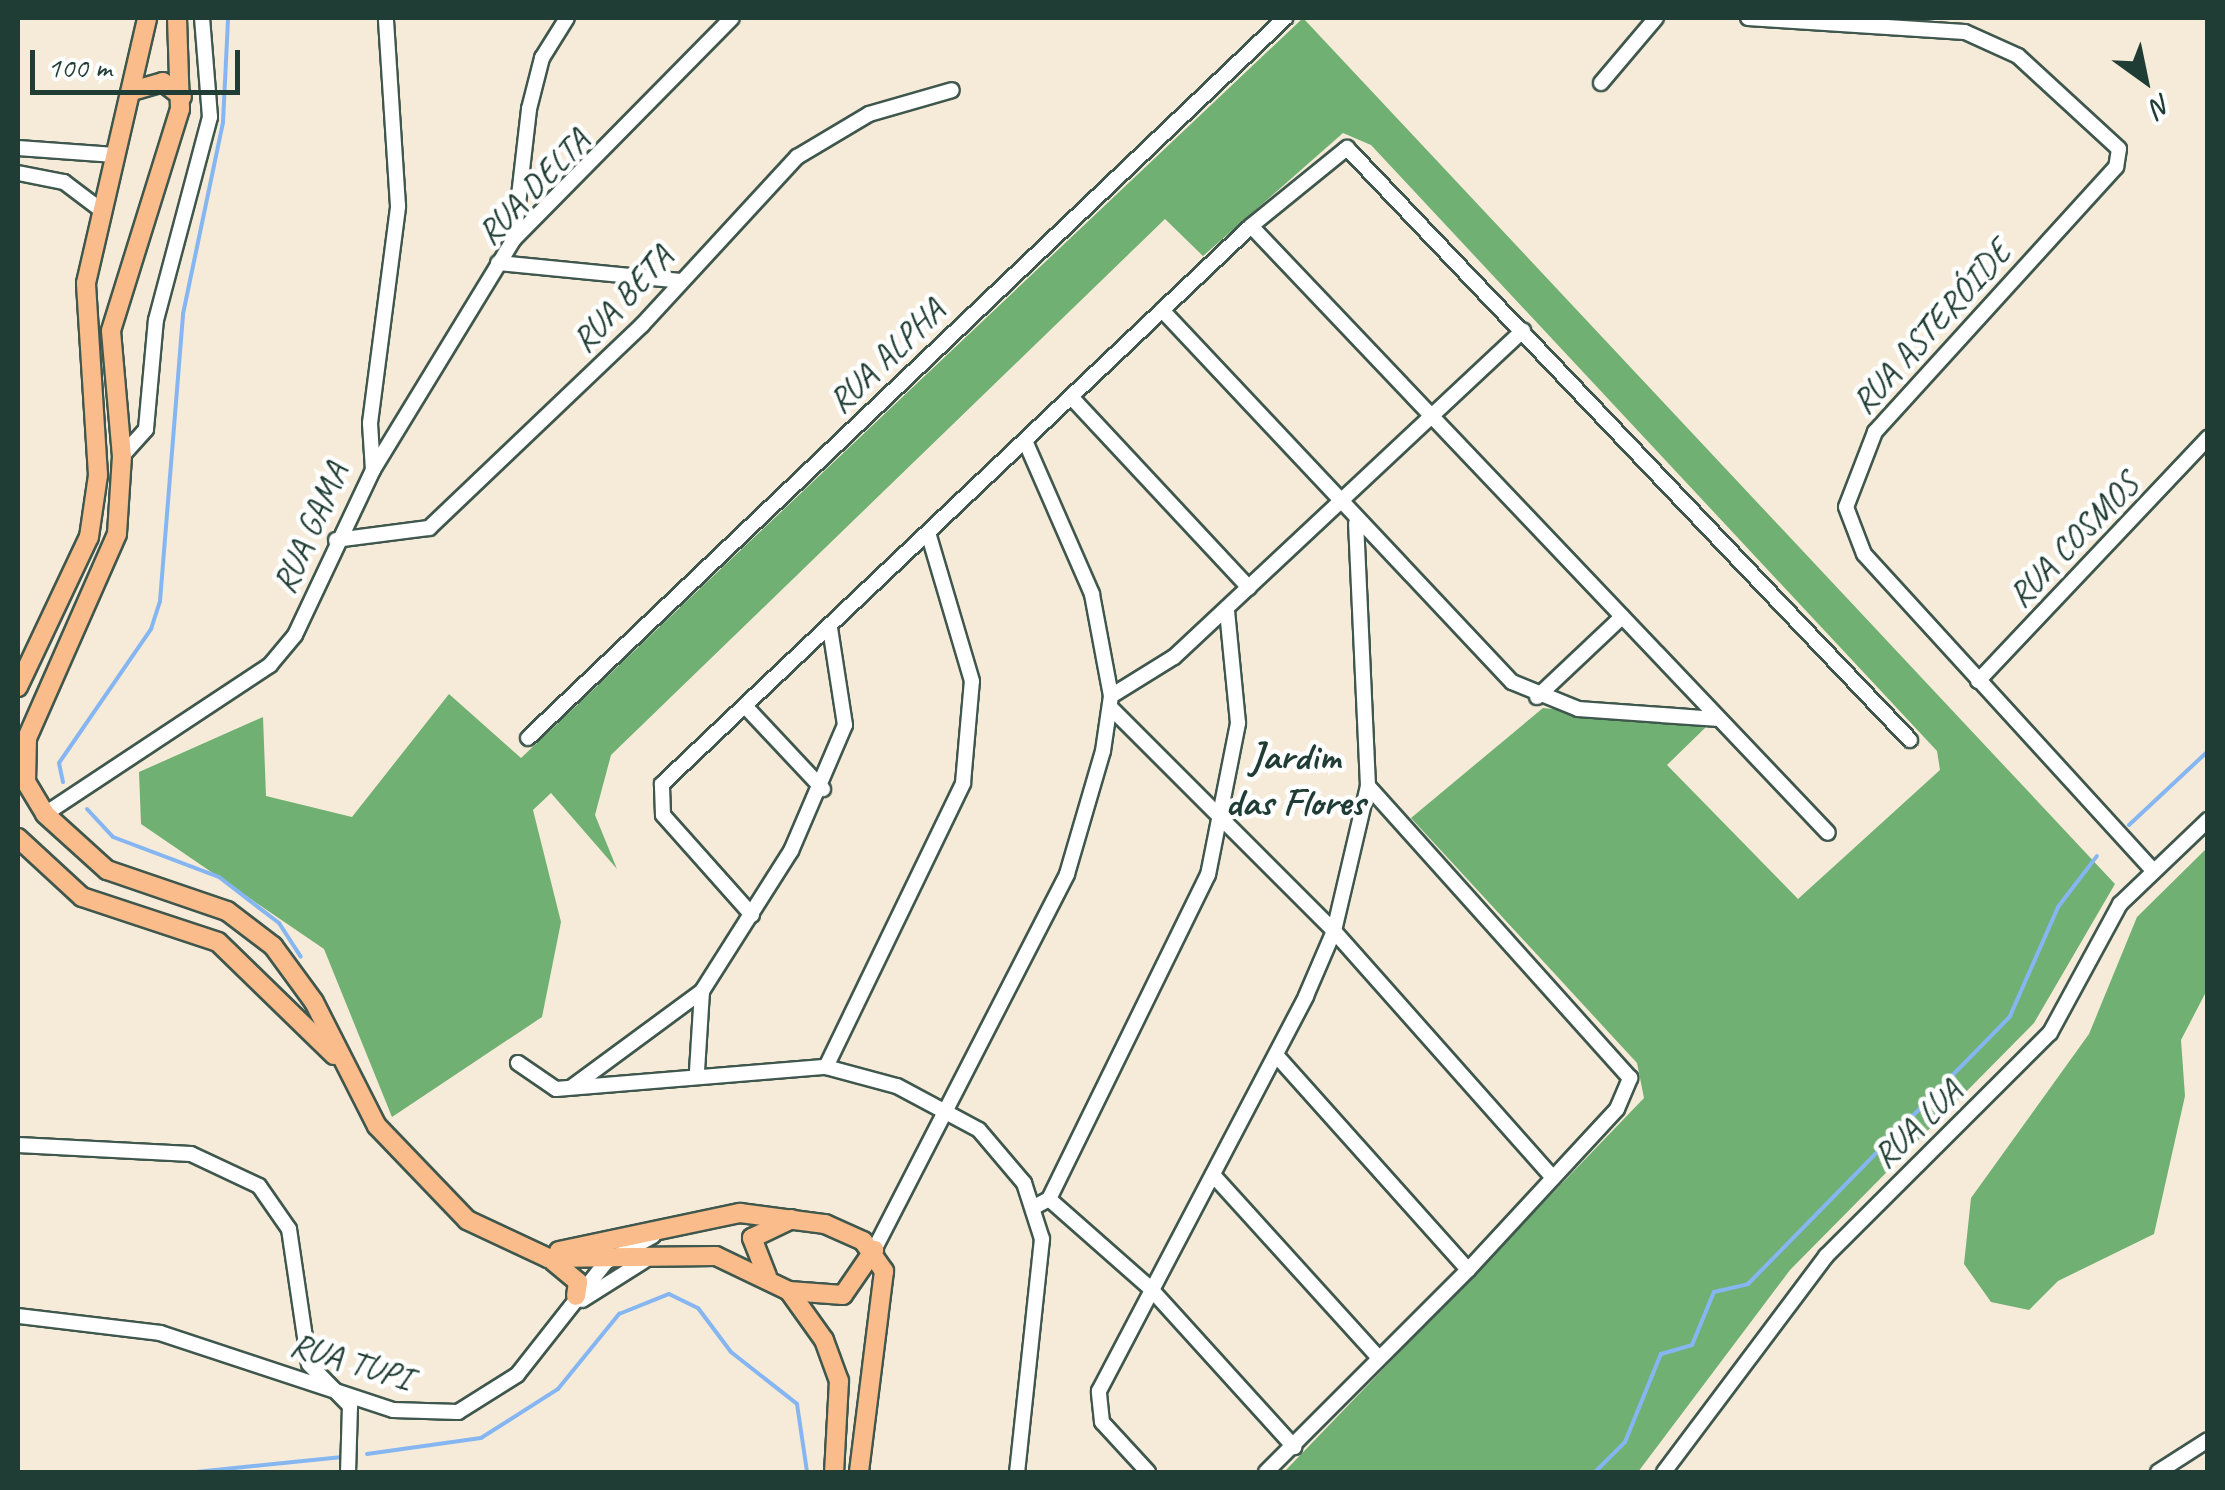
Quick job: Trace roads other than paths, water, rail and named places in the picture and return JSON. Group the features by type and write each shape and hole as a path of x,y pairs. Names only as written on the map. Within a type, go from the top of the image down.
{"main road":[{"path":"18,687 89,537 98,474 86,283 147,18"},
{"path":"177,18 182,98 111,339 122,456 116,534 27,738 22,779 45,814 84,854 128,879 227,911 273,946 314,1002 377,1126 440,1196 578,1282 576,1296"},
{"path":"132,91 161,81 182,98"},
{"path":"86,283 105,296 123,290"},
{"path":"18,838 60,878 98,905 218,942 342,1063"},
{"path":"60,878 78,872 84,854"},
{"path":"543,1257 686,1219 797,1218 874,1250 884,1271 858,1472"},
{"path":"767,1276 752,1238 797,1218"},
{"path":"789,1291 842,1295 874,1250"},
{"path":"543,1257 606,1262 716,1256 767,1276 789,1291 837,1370 838,1472"}],"street":[{"path":"122,456 146,429 156,320 210,117 202,18"},
{"name":"RUA GAMA","path":"45,814 270,666 294,635 336,540 373,470 370,423 398,206 386,18"},
{"path":"514,239 529,109 542,58 567,18"},
{"name":"RUA DELTA","path":"373,470 514,239 732,18"},
{"name":"RUA ALPHA","path":"528,738 1286,18"},
{"path":"1601,84 1656,18"},
{"name":"RUA ASTERÓIDE","path":"1748,18 1982,38 2018,56 2118,149 2116,167 1875,432 1852,474 1851,536 2150,868"},
{"name":"RUA BETA","path":"336,540 430,528 824,136 952,90"},
{"path":"18,148 114,155"},
{"path":"752,915 657,800 662,784 1027,445 1162,310 1329,154 1354,150 1910,740"},
{"path":"18,173 64,182 100,210"},
{"path":"1251,226 1434,414 1716,719 1828,832"},
{"path":"498,263 680,281"},
{"path":"1162,310 1448,622 1537,697 1578,710 1716,719"},
{"path":"1110,702 1148,679 1226,610 1523,330"},
{"path":"1072,399 1249,588"},
{"name":"RUA COSMOS","path":"1978,681 2208,438"},
{"path":"874,1250 950,1111 1067,874 1110,702 1092,594 1027,445"},
{"path":"1148,1472 1096,1406 1150,1288 1276,1055 1334,931 1368,786 1356,523"},
{"path":"826,1067 964,783 972,681 929,536"},
{"path":"1017,1472 1043,1259 1043,1202 1178,946 1223,822 1238,723 1226,610"},
{"path":"1537,697 1622,617"},
{"path":"572,1088 702,992 752,915 824,788 847,698 830,628"},
{"path":"1110,702 1223,822 1334,931 1553,1178"},
{"path":"746,706 824,788"},
{"path":"1266,1472 1468,1270 1617,1109 1628,1071 1368,786"},
{"name":"RUA LUA","path":"1664,1472 1826,1256 2050,1033 2102,934 2150,868 2208,820"},
{"path":"697,1071 702,992"},
{"path":"1276,1055 1468,1270"},
{"path":"518,1063 549,1088 697,1071 826,1067 950,1111 994,1144 1043,1202 1150,1288 1294,1447"},
{"path":"18,1146 191,1154 259,1186 289,1229 308,1364 350,1406 348,1472"},
{"path":"1214,1175 1379,1358"},
{"path":"606,1262 686,1219"},
{"path":"566,1319 609,1278 644,1260"},
{"name":"RUA TUPI","path":"18,1316 160,1333 394,1410 458,1412 517,1376 566,1319 576,1296 606,1262"},
{"path":"2158,1472 2208,1440"}],"waterway":[{"path":"63,782 59,763 151,629 160,601 183,314 223,122 228,18"},
{"path":"2129,825 2208,751"},
{"path":"87,809 113,837 219,877 279,923 301,957"},
{"path":"1595,1472 1625,1442 1661,1354 1692,1345 1714,1292 1748,1284 2010,1016 2058,907 2097,856"},
{"path":"367,1454 481,1438 558,1389 619,1314 669,1294 698,1308 731,1352 797,1404 807,1472"},
{"path":"196,1472 342,1457"}],"district":[{"name":"Jardim das Flores","path":"1295,779"}]}
